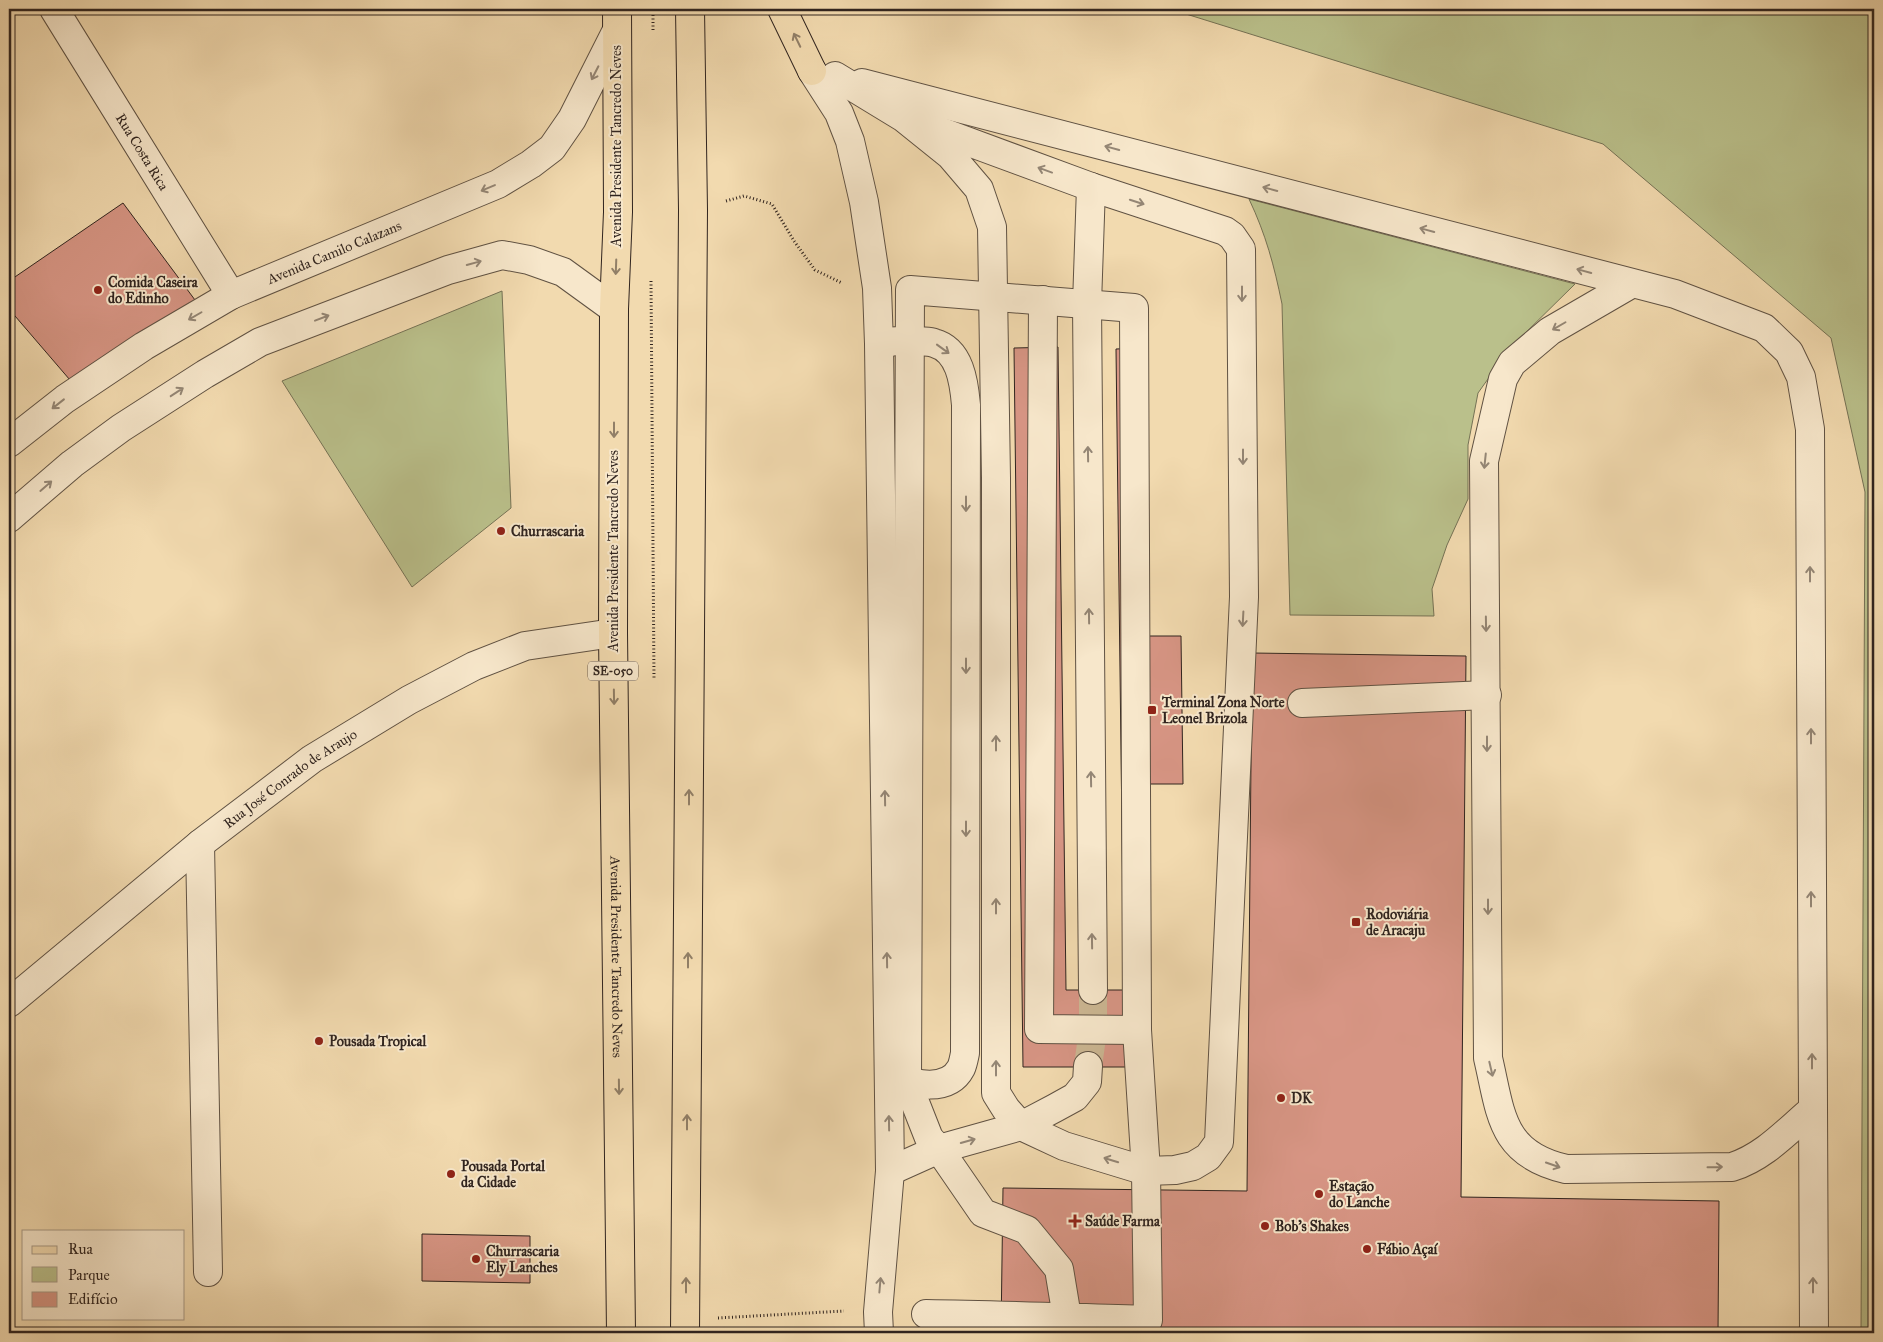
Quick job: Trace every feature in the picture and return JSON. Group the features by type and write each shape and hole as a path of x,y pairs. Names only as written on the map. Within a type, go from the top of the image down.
{"main road":[{"path":"686,1333 693,210 690,9"},
{"path":"782,9 824,73"},
{"name":"Avenida Presidente Tancredo Neves","path":"616,19 618,212 614,309 613,633 621,1333"}],"street":[{"name":"Rua Costa Rica","path":"54,9 231,294"},
{"name":"Avenida Camilo Calazans","path":"11,438 144,346 231,294 498,184 531,164 552,148 572,119 616,19"},
{"path":"824,73 904,118 1091,187 1225,231 1232,236 1241,250 1244,598 1218,1142 1208,1157 1193,1166 1175,1170 1146,1171 1064,1146 1021,1126 996,1093 996,488 992,227 979,189 950,155 904,118"},
{"path":"824,73 1675,294 1764,328 1788,352 1801,377 1810,429 1814,1333"},
{"path":"824,73 850,141 864,202 877,288 898,1080 929,1138 939,1149 983,1213 1027,1230 1059,1269 1067,1317"},
{"path":"1091,187 1086,304 1093,990"},
{"path":"9,518 72,464 121,428 204,374 260,342 448,270 502,255 530,260 563,272 614,309"},
{"path":"1631,284 1550,331 1512,363 1503,379 1484,461 1488,1058 1504,1124 1513,1139 1527,1153 1551,1166 1566,1169 1732,1167 1759,1156 1812,1110"},
{"path":"879,1333 878,1312 898,1080 910,290 1134,308 1137,1030 1146,1171 1148,1320 926,1314"},
{"path":"1043,300 1039,1030 1137,1030"},
{"path":"879,344 909,341 934,343 944,349 956,360 964,381 966,405 966,1037 962,1067 954,1077 934,1086 898,1080"},
{"name":"Rua José Conrado de Araujo","path":"9,1003 200,844 312,759 409,700 474,666 525,646 613,633"},
{"path":"1302,703 1487,695"},
{"path":"200,844 208,1272"},
{"path":"890,1171 939,1149 1021,1126 1075,1097 1087,1082 1088,1066"}],"path":[{"path":"653,9 653,38"},
{"path":"693,210 744,196 772,204 814,270 849,286"},
{"path":"651,280 654,685"},
{"path":"710,1318 847,1311"}],"green space":[{"path":"1170,9 1874,9 1874,1333 1861,1333 1865,492 1831,338 1603,144"},
{"path":"1249,199 1575,284 1510,348 1478,393 1468,445 1468,499 1447,545 1432,589 1434,616 1290,615 1282,304 1269,250"},
{"path":"502,291 511,508 412,587 282,381"}],"building":[{"name":"Comida Caseira do Edinho","path":"123,203 195,300 76,387 9,309 9,281"},
{"name":"Terminal Zona Norte Leonel Brizola","path":"1058,347 1066,990 1124,990 1116,349 1142,348 1146,636 1181,636 1183,784 1146,784 1150,1067 1023,1067 1014,348"},
{"name":"Rodoviária de Aracaju","path":"1252,653 1466,656 1461,1197 1719,1201 1718,1333 1001,1333 1003,1188 1247,1191"},
{"name":"Churrascaria Ely Lanches","path":"422,1234 530,1236 530,1283 422,1281"}],"tunnel":[{"path":"1088,1066 1093,1030 1093,990"}],"place":[{"name":"Comida Caseira do Edinho","path":"98,290"},
{"name":"Churrascaria","path":"501,531"},
{"name":"Terminal Zona Norte Leonel Brizola","path":"1152,710"},
{"name":"Rodoviária de Aracaju","path":"1356,922"},
{"name":"Pousada Tropical","path":"319,1041"},
{"name":"DK","path":"1281,1098"},
{"name":"Pousada Portal da Cidade","path":"451,1174"},
{"name":"Estação do Lanche","path":"1319,1194"},
{"name":"Saúde Farma","path":"1075,1221"},
{"name":"Bob's Shakes","path":"1265,1226"},
{"name":"Fábio Açaí","path":"1367,1249"},
{"name":"Churrascaria Ely Lanches","path":"476,1259"}]}
